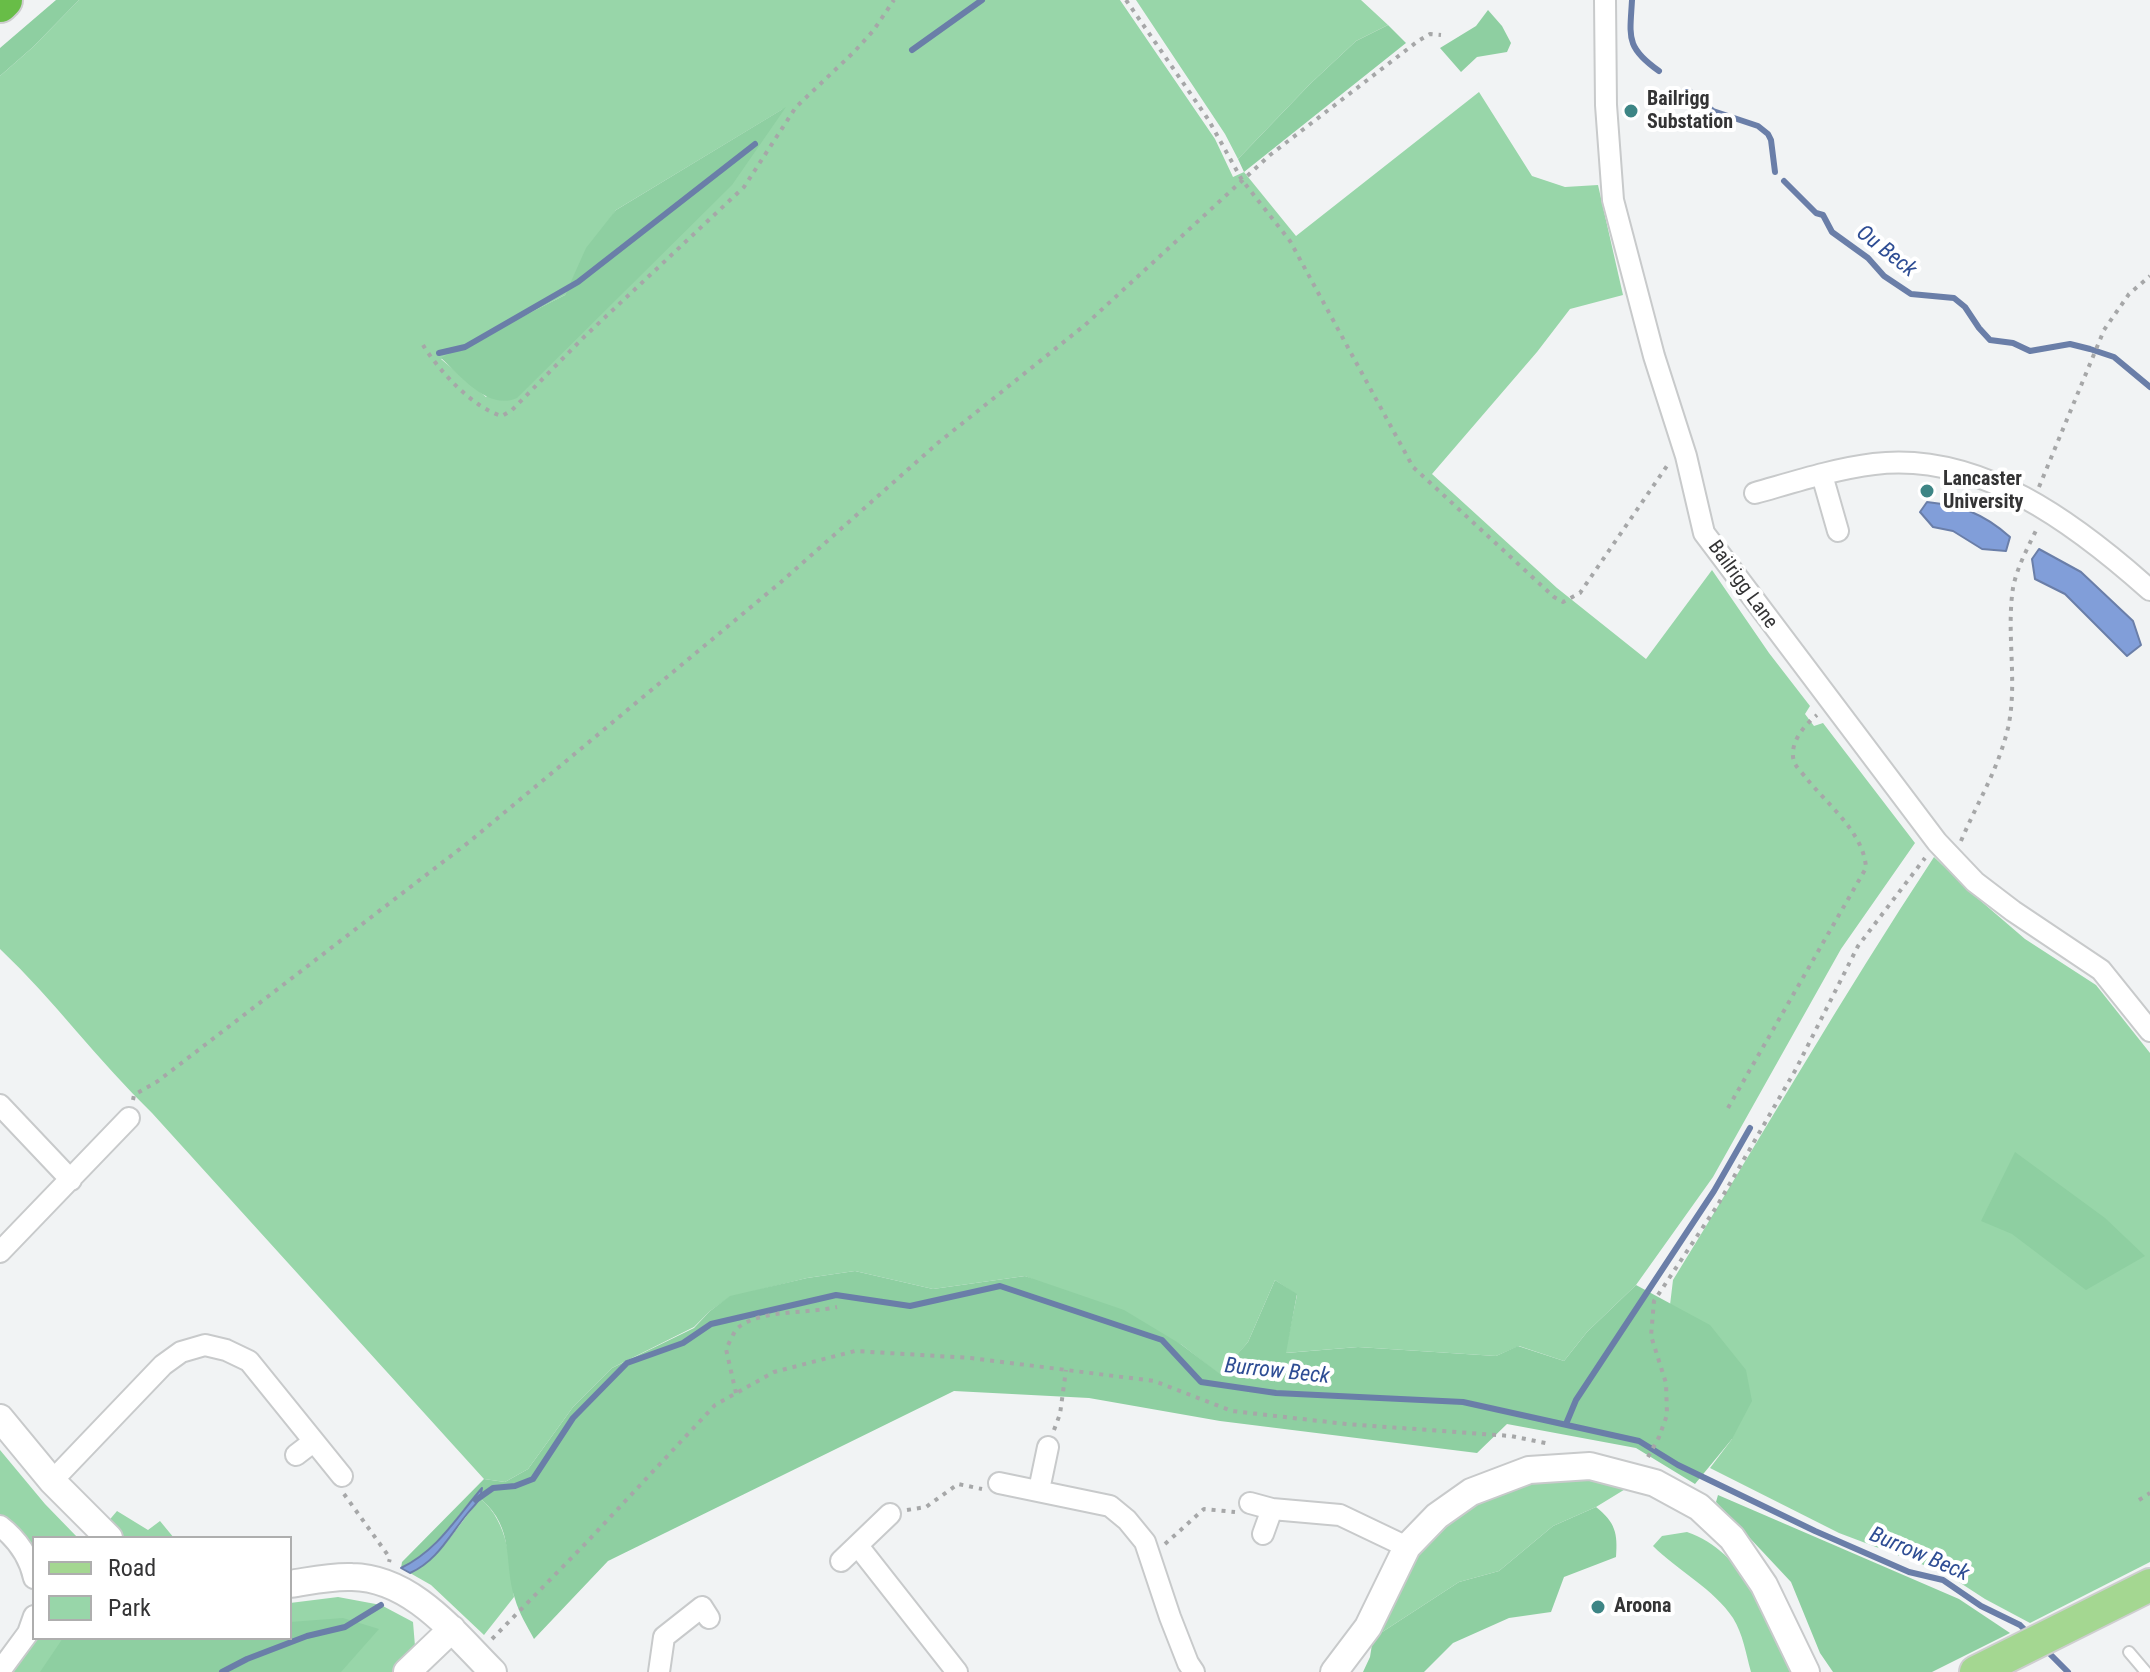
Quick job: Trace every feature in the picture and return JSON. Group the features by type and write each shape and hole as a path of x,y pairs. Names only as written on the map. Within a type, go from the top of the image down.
{"main road":[{"path":"1976,1672 2148,1590"}],"street":[{"name":"Bailrigg Lane","path":"1605,0 1606,105 1613,200 1654,356 1686,456 1704,533 1944,849 1975,882 2101,970 2150,1031"},
{"path":"1755,493 1877,463 1960,471 1984,478 2027,500 2107,553 2150,590"},
{"path":"1822,475 1838,531"},
{"path":"0,1105 71,1180"},
{"path":"0,1252 129,1118"},
{"path":"52,1481 163,1365 181,1352 205,1345 226,1350 249,1361 342,1476"},
{"path":"0,1418 52,1481 107,1536"},
{"path":"296,1455 313,1442"},
{"path":"1039,1490 1048,1447"},
{"path":"1334,1672 1368,1627 1407,1547 1437,1516 1471,1492 1529,1470 1590,1466 1655,1483 1699,1507 1732,1538 1764,1585 1806,1672"},
{"path":"999,1483 1110,1506 1127,1520 1145,1542 1179,1640 1194,1672"},
{"path":"1250,1503 1272,1509 1340,1515 1407,1547"},
{"path":"1263,1534 1272,1509"},
{"path":"841,1561 890,1514"},
{"path":"0,1526 15,1537 32,1569"},
{"path":"858,1546 957,1672"},
{"path":"292,1584 354,1577 386,1584 416,1598 452,1629 485,1664"},
{"path":"659,1672 664,1637 702,1607 709,1618"},
{"path":"0,1671 28,1633 32,1622"},
{"path":"407,1672 452,1629"}],"lane":[{"path":"2129,1652 2146,1672"}],"path":[{"path":"423,345 434,361 485,412 502,416 512,410 584,337 744,187 796,107 854,52 894,0"},
{"path":"1126,0 1208,119 1242,180 1290,241 1413,467 1554,597 1563,602 1580,593 1660,474 1672,460 1686,456"},
{"path":"129,1118 134,1095 158,1081 469,842 781,582 939,442 1085,325 1242,180 1317,116 1430,34 1441,35"},
{"path":"2048,495 2039,489 2097,345 2118,307 2150,276"},
{"path":"1644,1462 1659,1437 1667,1415 1666,1383 1651,1336 1654,1301 1717,1206 1796,1069 1858,946 1944,849 1958,849 1991,781 2008,726 2014,584 2029,542 2039,526 2031,521"},
{"path":"1728,1108 1866,868 1865,852 1851,831 1794,763 1793,747 1800,733 1831,703"},
{"path":"736,1393 726,1349 737,1329 756,1317 837,1307"},
{"path":"485,1664 587,1542 715,1405 774,1372 855,1351 971,1358 1154,1381 1232,1411 1346,1424 1511,1436 1555,1445"},
{"path":"1048,1447 1060,1414 1066,1370"},
{"path":"342,1476 336,1482 390,1558 386,1584"},
{"path":"890,1514 926,1507 958,1484 984,1490 999,1483"},
{"path":"2139,1500 2150,1493"},
{"path":"1151,1557 1204,1509 1239,1512 1250,1503"}],"green space":[{"path":"56,0 79,0 0,76 0,48"},
{"path":"79,0 1120,0 1215,139 1233,177 1244,172 1296,236 1479,92 1532,176 1565,187 1598,185 1623,295 1570,309 1432,474 1557,588 1646,659 1712,570 1810,706 1805,714 1814,726 1823,723 1915,843 1841,949 1713,1177 1636,1285 1587,1332 1564,1361 1519,1346 1496,1356 1358,1347 1285,1353 1297,1295 1275,1280 1248,1342 1220,1375 1182,1345 1025,1276 933,1289 855,1271 807,1278 730,1297 694,1327 612,1368 573,1407 528,1469 505,1482 484,1479 0,949 0,76","holes":["783,109 486,397 441,359 565,295 616,210"]},
{"path":"1136,0 1361,0 1388,25 1356,41 1238,159 1225,134"},
{"path":"1488,10 1511,43 1507,52 1477,57 1461,72 1440,48 1476,26"},
{"path":"1388,25 1406,43 1244,172 1238,159 1310,84 1356,41"},
{"path":"786,107 732,185 517,398 506,401 485,396 441,358 565,295 586,248 616,210"},
{"path":"1934,857 2025,939 2096,985 2150,1053 2150,1562 2030,1623 1945,1573 1839,1533 1710,1468 1732,1439 1670,1305 1673,1280 1834,1014"},
{"path":"2015,1152 2105,1218 2145,1256 2086,1290 2012,1234 1981,1221"},
{"path":"855,1271 933,1289 1025,1276 1124,1310 1182,1345 1220,1374 1248,1342 1275,1280 1297,1294 1286,1353 1358,1347 1496,1356 1518,1346 1564,1361 1587,1332 1636,1285 1710,1325 1746,1370 1752,1401 1732,1439 1695,1484 1636,1448 1507,1424 1477,1453 1220,1421 1089,1398 954,1391 608,1561 534,1639 515,1599 504,1534 492,1510 481,1499 482,1489 437,1542 401,1568 402,1562 484,1479 505,1482 528,1469 573,1407 612,1368 694,1328 730,1296 807,1278"},
{"path":"0,1450 76,1536 32,1536 32,1550 20,1532 0,1514"},
{"path":"1585,1480 1627,1488 1596,1507 1553,1526 1499,1571 1459,1582 1373,1638 1415,1555 1442,1527 1478,1503 1535,1482"},
{"path":"1718,1495 1959,1599 2010,1633 1932,1672 1833,1672 1820,1653 1791,1582 1716,1502"},
{"path":"481,1499 503,1532 514,1597 484,1635 431,1585 410,1573 440,1550"},
{"path":"1596,1507 1614,1529 1616,1557 1564,1577 1551,1612 1509,1618 1453,1643 1424,1672 1363,1672 1370,1657 1373,1638 1459,1582 1499,1571 1553,1526"},
{"path":"117,1511 148,1530 160,1521 172,1536 120,1536 106,1524"},
{"path":"1687,1532 1707,1541 1740,1571 1765,1611 1796,1672 1751,1672 1733,1618 1706,1589 1653,1546 1662,1536"},
{"path":"338,1597 381,1605 413,1622 415,1646 394,1672 7,1672 32,1640 292,1640 292,1603"},
{"path":"343,1618 379,1629 341,1672 40,1672 62,1640 292,1640 292,1622"}],"water":[{"path":"1927,502 1962,509 1991,522 2010,537 2006,551 1982,549 1953,531 1933,527 1920,512"},
{"path":"2039,549 2081,572 2133,621 2141,645 2127,656 2065,594 2035,579 2032,559"},
{"path":"482,1488 477,1502 428,1562 410,1573 401,1568 436,1543"}],"waterway":[{"path":"912,50 982,0"},
{"name":"Ou Beck","path":"1632,0 1631,32 1635,48 1659,71"},
{"name":"Ou Beck","path":"1688,90 1713,111 1758,126 1768,134 1775,172"},
{"path":"439,353 465,347 578,282 755,144"},
{"name":"Ou Beck","path":"1784,181 1816,213 1823,215 1832,232 1868,258 1884,276 1911,294 1954,298 1965,307 1990,340 2013,343 2030,351 2070,344 2090,349 2114,357 2150,387"},
{"path":"1566,1424 1576,1400 1714,1191 1750,1128"},
{"name":"Burrow Beck","path":"476,1500 493,1488 515,1486 533,1479 573,1418 627,1363 683,1343 711,1324 836,1295 910,1306 1000,1286 1162,1340 1201,1382 1276,1393 1463,1402 1639,1441 1678,1465 1815,1531 1909,1572 1943,1580 1981,1606 2020,1625 2028,1633"},
{"name":"Burrow Beck","path":"222,1672 307,1636 345,1627 381,1605"},
{"name":"Burrow Beck","path":"2045,1649 2068,1672"}],"place":[{"name":"Bailrigg Substation","path":"1631,111"},
{"name":"Lancaster University","path":"1927,491"},
{"name":"Aroona","path":"1598,1607"}]}
